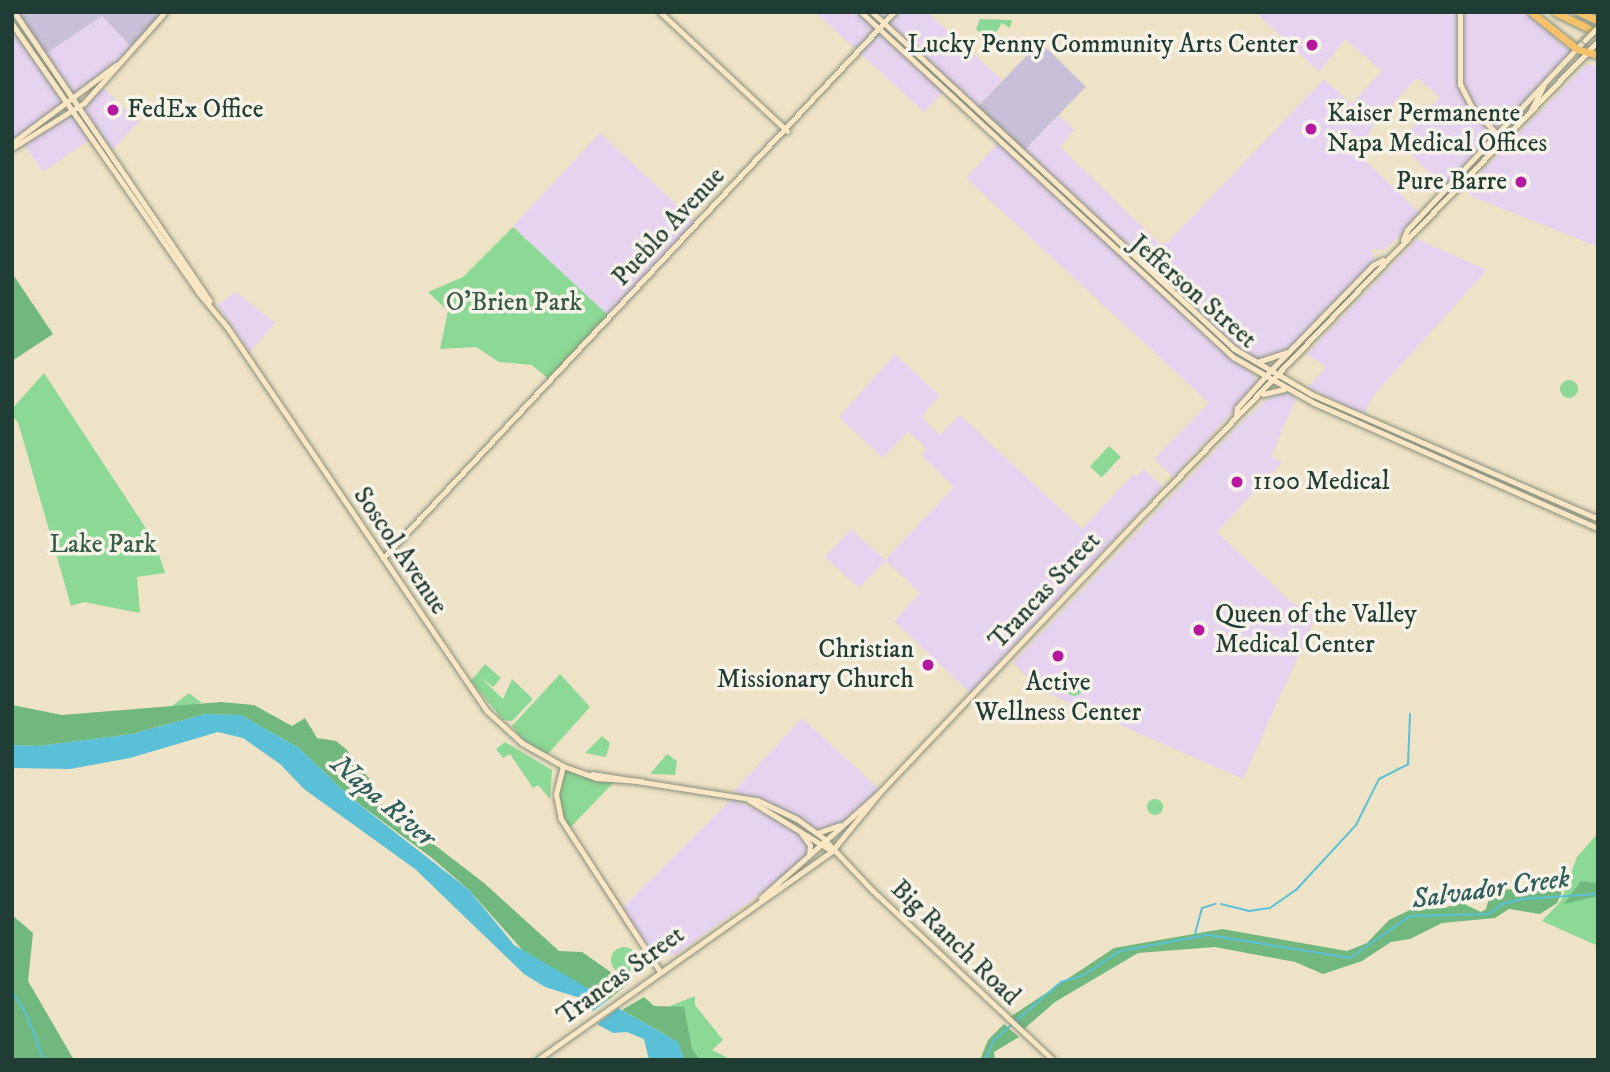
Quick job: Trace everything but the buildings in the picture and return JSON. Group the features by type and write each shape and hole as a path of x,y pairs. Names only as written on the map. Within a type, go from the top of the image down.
{"highway":[{"path":"1531,12 1577,49 1598,55"},
{"path":"1555,12 1598,33"},
{"path":"1579,12 1598,21"}],"main road":[{"name":"Soscol Avenue","path":"14,12 198,292 213,307 487,712 522,743 563,766 615,781 641,781 748,800 785,813 817,833 824,844"},
{"path":"12,145 77,108 165,12"},
{"path":"660,12 786,131"},
{"name":"Jefferson Street","path":"861,12 1170,302 1250,368 1287,388 1598,528"},
{"name":"Jefferson Street","path":"872,12 1191,314 1256,362 1295,385 1598,519"},
{"name":"Pueblo Avenue","path":"383,558 786,131 894,12"},
{"path":"1460,12 1460,84 1473,109 1504,140"},
{"name":"Soscol Avenue","path":"12,24 73,101"},
{"name":"Trancas Street","path":"1403,240 1443,192 1598,27"},
{"name":"Trancas Street","path":"1236,415 1271,370 1432,213 1596,43"},
{"path":"12,145 73,101 116,65"},
{"path":"1530,112 1544,84"},
{"path":"1432,213 1443,192"},
{"name":"Trancas Street","path":"761,898 775,894 832,851 880,792 1236,415 1279,376 1348,292 1383,260"},
{"path":"1256,362 1273,360 1293,349"},
{"path":"1293,359 1289,371 1295,385"},
{"path":"1250,368 1256,386"},
{"path":"1257,397 1287,388"},
{"path":"563,766 556,794 561,819 659,970"},
{"name":"Trancas Street","path":"537,1060 761,898 880,792"},
{"name":"Soscol Avenue","path":"748,800 832,851"},
{"path":"758,807 785,813"},
{"path":"817,833 830,831 856,813"},
{"path":"797,828 810,848 801,864"},
{"name":"Big Ranch Road","path":"832,851 1053,1060"}],"shaded area":[{"path":"14,12 165,12 132,48 102,16 44,55"},
{"path":"815,12 861,12 944,91 924,112"},
{"path":"872,12 927,12 1002,80 975,109"},
{"path":"1255,12 1524,12 1573,53 1446,189 1398,142 1440,97 1417,78 1379,118 1357,153 1422,215 1384,250 1371,249 1375,259 1358,279 1291,347 1266,362 1256,362 1209,329 1022,153 1059,115 1074,130 1060,147 1160,244 1167,243 1324,79 1351,104 1382,71 1345,39 1319,72"},
{"path":"102,16 132,48 76,99 44,55"},
{"path":"12,24 70,103 12,143"},
{"path":"1040,42 1086,86 1021,153 975,109"},
{"path":"1587,64 1598,66 1598,247 1471,196 1467,186"},
{"path":"101,86 139,122 111,151 80,106"},
{"path":"74,110 93,137 43,172 24,145"},
{"path":"600,133 698,224 611,318 513,227"},
{"path":"999,142 1255,376 1256,386 1173,477 1154,459 1209,403 966,178"},
{"path":"1417,239 1487,270 1372,397 1364,416 1308,387 1326,367 1307,354"},
{"path":"236,292 275,323 250,352 217,305"},
{"path":"895,354 940,396 921,417 940,435 960,415 1082,529 1133,474 1137,477 1144,469 1163,487 970,693 894,621 920,593 898,572 885,561 859,588 825,557 851,529 885,560 954,487 921,455 927,449 908,431 883,458 839,417"},
{"name":"Queen of the Valley Medical Center","path":"1286,393 1296,398 1271,457 1282,462 1217,532 1291,602 1316,616 1243,779 1040,690 1013,663 1242,422 1272,395"},
{"path":"802,718 879,789 846,822 821,833 734,791"},
{"path":"732,799 797,828 810,850 801,864 675,955 655,957 619,911"}],"green space":[{"path":"980,19 1012,20 1010,28 1002,23 993,37 986,39 976,29"},
{"name":"O'Brien Park","path":"513,227 611,318 552,382 532,365 499,362 476,347 440,349 448,311 428,292 463,277"},
{"path":"12,273 53,334 12,361"},
{"name":"Lake Park","path":"44,373 155,542 165,573 137,577 140,613 84,602 71,606 18,422 12,416 12,409"},
{"path":"1569,380 1575,383 1578,389 1575,395 1569,398 1563,395 1560,389 1563,383"},
{"path":"1109,446 1121,457 1102,477 1090,466"},
{"path":"485,664 501,678 493,687 480,677 503,699 512,679 533,699 512,721 503,720 471,681"},
{"path":"560,674 590,707 547,755 521,738 512,726"},
{"path":"1070,678 1078,678 1083,687 1081,694 1070,696 1065,691 1065,683"},
{"path":"189,693 202,703 168,709"},
{"path":"221,702 254,705 292,726 305,718 317,738 336,741 346,749 371,781 380,803 484,883 559,951 582,952 628,984 608,1000 526,954 469,890 432,858 351,798 299,748 241,715 205,714 132,734 38,746 12,745 12,705 62,715"},
{"path":"602,736 610,743 606,757 585,753"},
{"path":"505,742 552,770 550,799 538,785 533,788 510,754 503,758 496,749"},
{"path":"667,754 677,761 675,775 650,774"},
{"path":"563,768 615,781 567,831 556,794"},
{"path":"1152,799 1158,799 1163,807 1161,813 1152,815 1147,810 1147,804"},
{"path":"1598,833 1598,946 1542,921 1561,901 1577,857"},
{"path":"1581,881 1598,883 1598,896 1564,904"},
{"path":"1549,883 1562,892 1557,903 1540,914 1509,909 1495,918 1442,923 1410,939 1391,942 1362,961 1323,974 1295,962 1215,947 1138,953 1055,1002 1024,1029 1010,1017 1114,948 1222,929 1347,951 1367,943 1389,920 1410,910 1445,908 1460,902 1481,912 1486,909 1492,889 1534,890"},
{"path":"12,915 33,933 28,981 74,1060 12,1060"},
{"path":"624,947 633,951 637,960 633,969 624,973 615,969 611,960 615,951"},
{"path":"695,996 695,1005 723,1040 712,1050 732,1060 686,1060 681,1041 650,1014"},
{"path":"644,997 654,1006 684,1007 692,1049 700,1060 684,1060 678,1042 622,1010"},
{"path":"1004,1024 1019,1037 994,1052 995,1060 980,1060 988,1040"}],"water":[{"path":"205,714 241,715 299,748 351,798 469,890 514,945 608,1000 593,1011 577,997 545,987 524,974 415,869 304,789 280,764 243,738 218,732 130,758 70,769 12,768 12,745 38,746 132,734"},
{"path":"618,1008 678,1042 684,1060 649,1060 644,1039 627,1032 613,1033 597,1024"}],"waterway":[{"path":"1221,904 1249,911 1270,908 1296,890 1356,825 1379,779 1408,764 1410,714"},
{"name":"Salvador Creek","path":"985,1060 994,1040 1061,982 1084,975 1120,951 1208,935 1350,958 1410,916 1489,914 1502,904 1522,899 1598,894"},
{"path":"1195,934 1202,908 1215,904"},
{"path":"12,992 26,1013 44,1060"}],"place":[{"name":"Lucky Penny Community Arts Center","path":"1312,45"},
{"name":"FedEx Office","path":"113,110"},
{"name":"Kaiser Permanente Napa Medical Offices","path":"1311,129"},
{"name":"Pure Barre","path":"1521,182"},
{"name":"1100 Medical","path":"1237,482"},
{"name":"Queen of the Valley Medical Center","path":"1199,630"},
{"name":"Active Wellness Center","path":"1058,656"},
{"name":"Christian Missionary Church","path":"928,665"}],"water label":[{"name":"Napa River","path":"383,801"}]}
